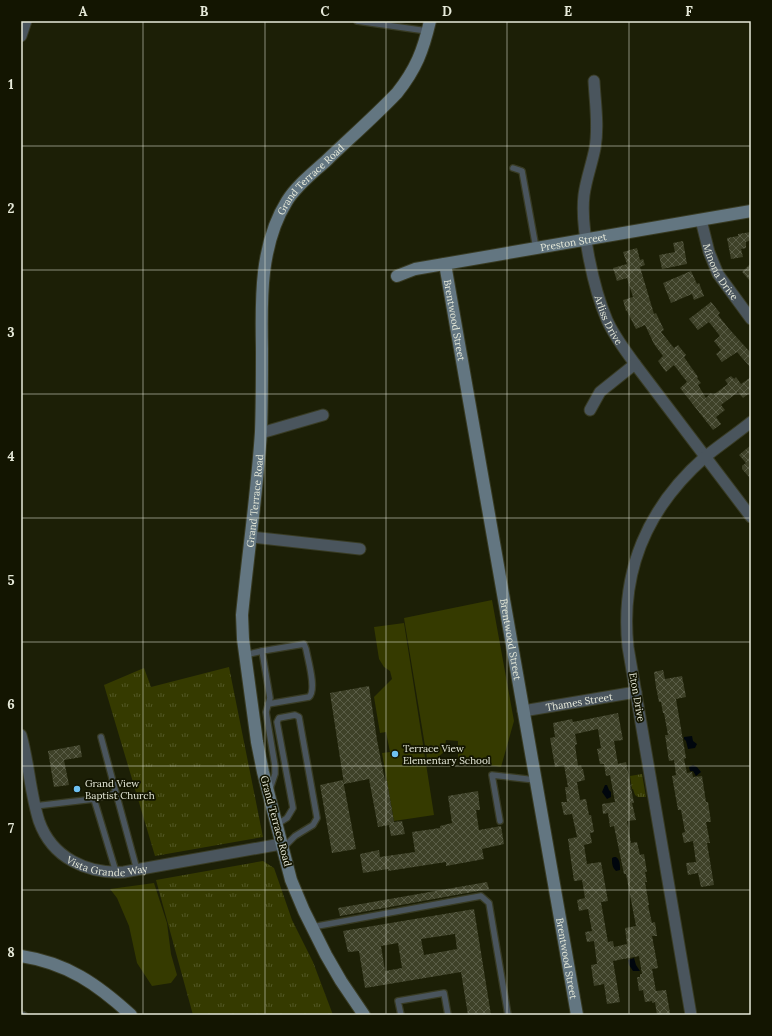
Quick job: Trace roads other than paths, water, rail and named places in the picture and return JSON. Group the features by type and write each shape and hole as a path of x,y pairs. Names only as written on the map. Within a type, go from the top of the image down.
{"street":[{"path":"21,36 26,21"},
{"name":"Grand Terrace Road","path":"364,1015 341,981 312,927 292,880 261,765 252,710 243,639 242,615 260,433 262,386 260,316 266,260 271,236 278,218 288,200 302,183 384,107 400,90 416,66 428,26"},
{"name":"Arliss Drive","path":"594,81 596,132 595,148 584,196 583,217 592,268 607,320 618,341 751,517"},
{"name":"Preston Street","path":"397,276 415,269 751,211"},
{"name":"Minona Drive","path":"701,220 709,252 716,270 751,319"},
{"name":"Brentwood Street","path":"445,264 577,1015"},
{"path":"590,410 600,392 635,364"},
{"path":"260,433 323,415"},
{"name":"Eton Drive","path":"691,1015 628,647 626,624 628,596 634,565 642,541 651,521 660,507 680,482 705,458 751,422"},
{"path":"251,536 360,549"},
{"name":"Thames Street","path":"523,711 636,692"},
{"name":"Vista Grande Way","path":"21,735 39,822 55,848 67,859 82,867 102,872 116,873 282,846"},
{"path":"21,956 44,960 69,970 95,984 131,1015"}],"lane":[{"path":"357,21 428,26"},
{"path":"513,168 522,171 536,248"},
{"path":"245,655 304,644 313,688 309,698 252,710"},
{"path":"262,652 270,698 266,712 275,770 268,793"},
{"path":"276,825 287,818 293,808 277,722 279,718 295,715 299,717 317,818 313,825 282,846"},
{"path":"100,737 137,870"},
{"path":"500,821 492,775 536,780"},
{"path":"35,806 94,799 116,793"},
{"path":"94,799 116,873"},
{"path":"312,927 481,896 489,903 508,1015"},
{"path":"401,1015 398,1001 444,993 448,1015"}],"place":[{"name":"Terrace View Elementary School","path":"395,754"},
{"name":"Grand View Baptist Church","path":"77,789"}]}
